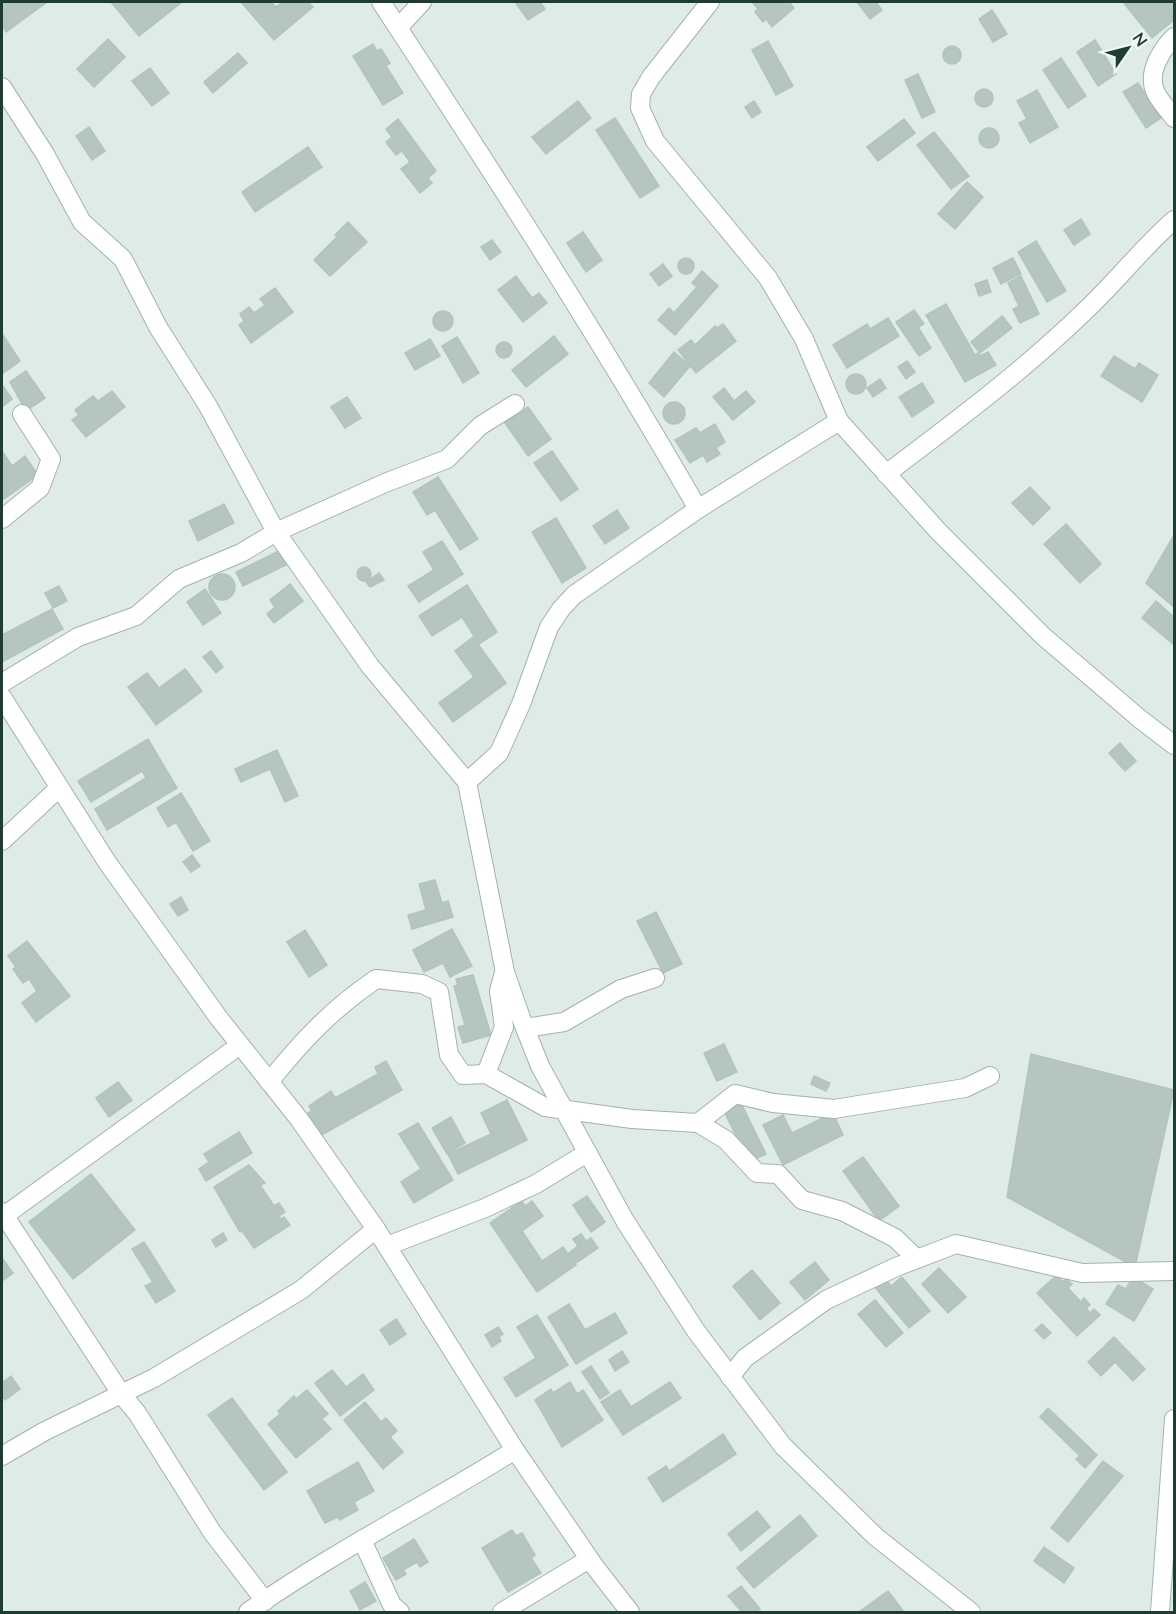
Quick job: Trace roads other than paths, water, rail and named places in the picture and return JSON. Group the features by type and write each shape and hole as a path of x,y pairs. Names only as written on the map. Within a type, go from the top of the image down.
{"street":[{"path":"381,2 476,145 653,431 698,509"},
{"path":"398,28 422,2"},
{"path":"710,2 651,77 642,94 640,108 655,141 768,278 804,339 838,422 938,531 1043,636 1140,719 1174,744"},
{"path":"1174,36 1161,49 1154,72 1154,90 1174,118"},
{"path":"2,87 45,154 82,222 123,259 158,327 208,406 276,532 370,666 467,782 505,972 525,1028 540,1066 625,1221 696,1331 783,1446 826,1492 876,1537 971,1612"},
{"path":"886,474 983,401 1035,357 1087,309 1126,266 1174,220"},
{"path":"2,683 78,637 136,616 179,579 241,553 276,532 385,483 447,459 480,426 515,404"},
{"path":"2,519 40,488 51,459 22,414"},
{"path":"467,782 499,753 521,704 549,627 574,595 698,509 838,422"},
{"path":"2,697 107,862 376,1229 515,1450 589,1558 630,1612"},
{"path":"2,841 59,788"},
{"path":"486,1074 504,1027 499,991 500,980 505,972"},
{"path":"525,1028 564,1022 621,989 655,978"},
{"path":"269,1082 301,1043 339,1005 376,979 422,984 440,992 449,1055 463,1075 486,1074 545,1107 632,1119 698,1123 726,1140 758,1173 778,1174 802,1200 842,1211 895,1238 917,1259"},
{"path":"240,1046 3,1214 122,1395 137,1413 212,1532 265,1601"},
{"path":"698,1123 735,1094 773,1103 834,1109 965,1088 990,1076"},
{"path":"387,1246 485,1208 536,1184 587,1153"},
{"path":"2,1456 45,1431 122,1395 301,1290 376,1229"},
{"path":"730,1377 745,1358 826,1300 956,1244 1082,1272 1174,1271"},
{"path":"1160,1612 1174,1419"},
{"path":"248,1612 298,1578 437,1499 515,1450"},
{"path":"363,1540 392,1605 400,1612"},
{"path":"502,1612 589,1558"}]}
